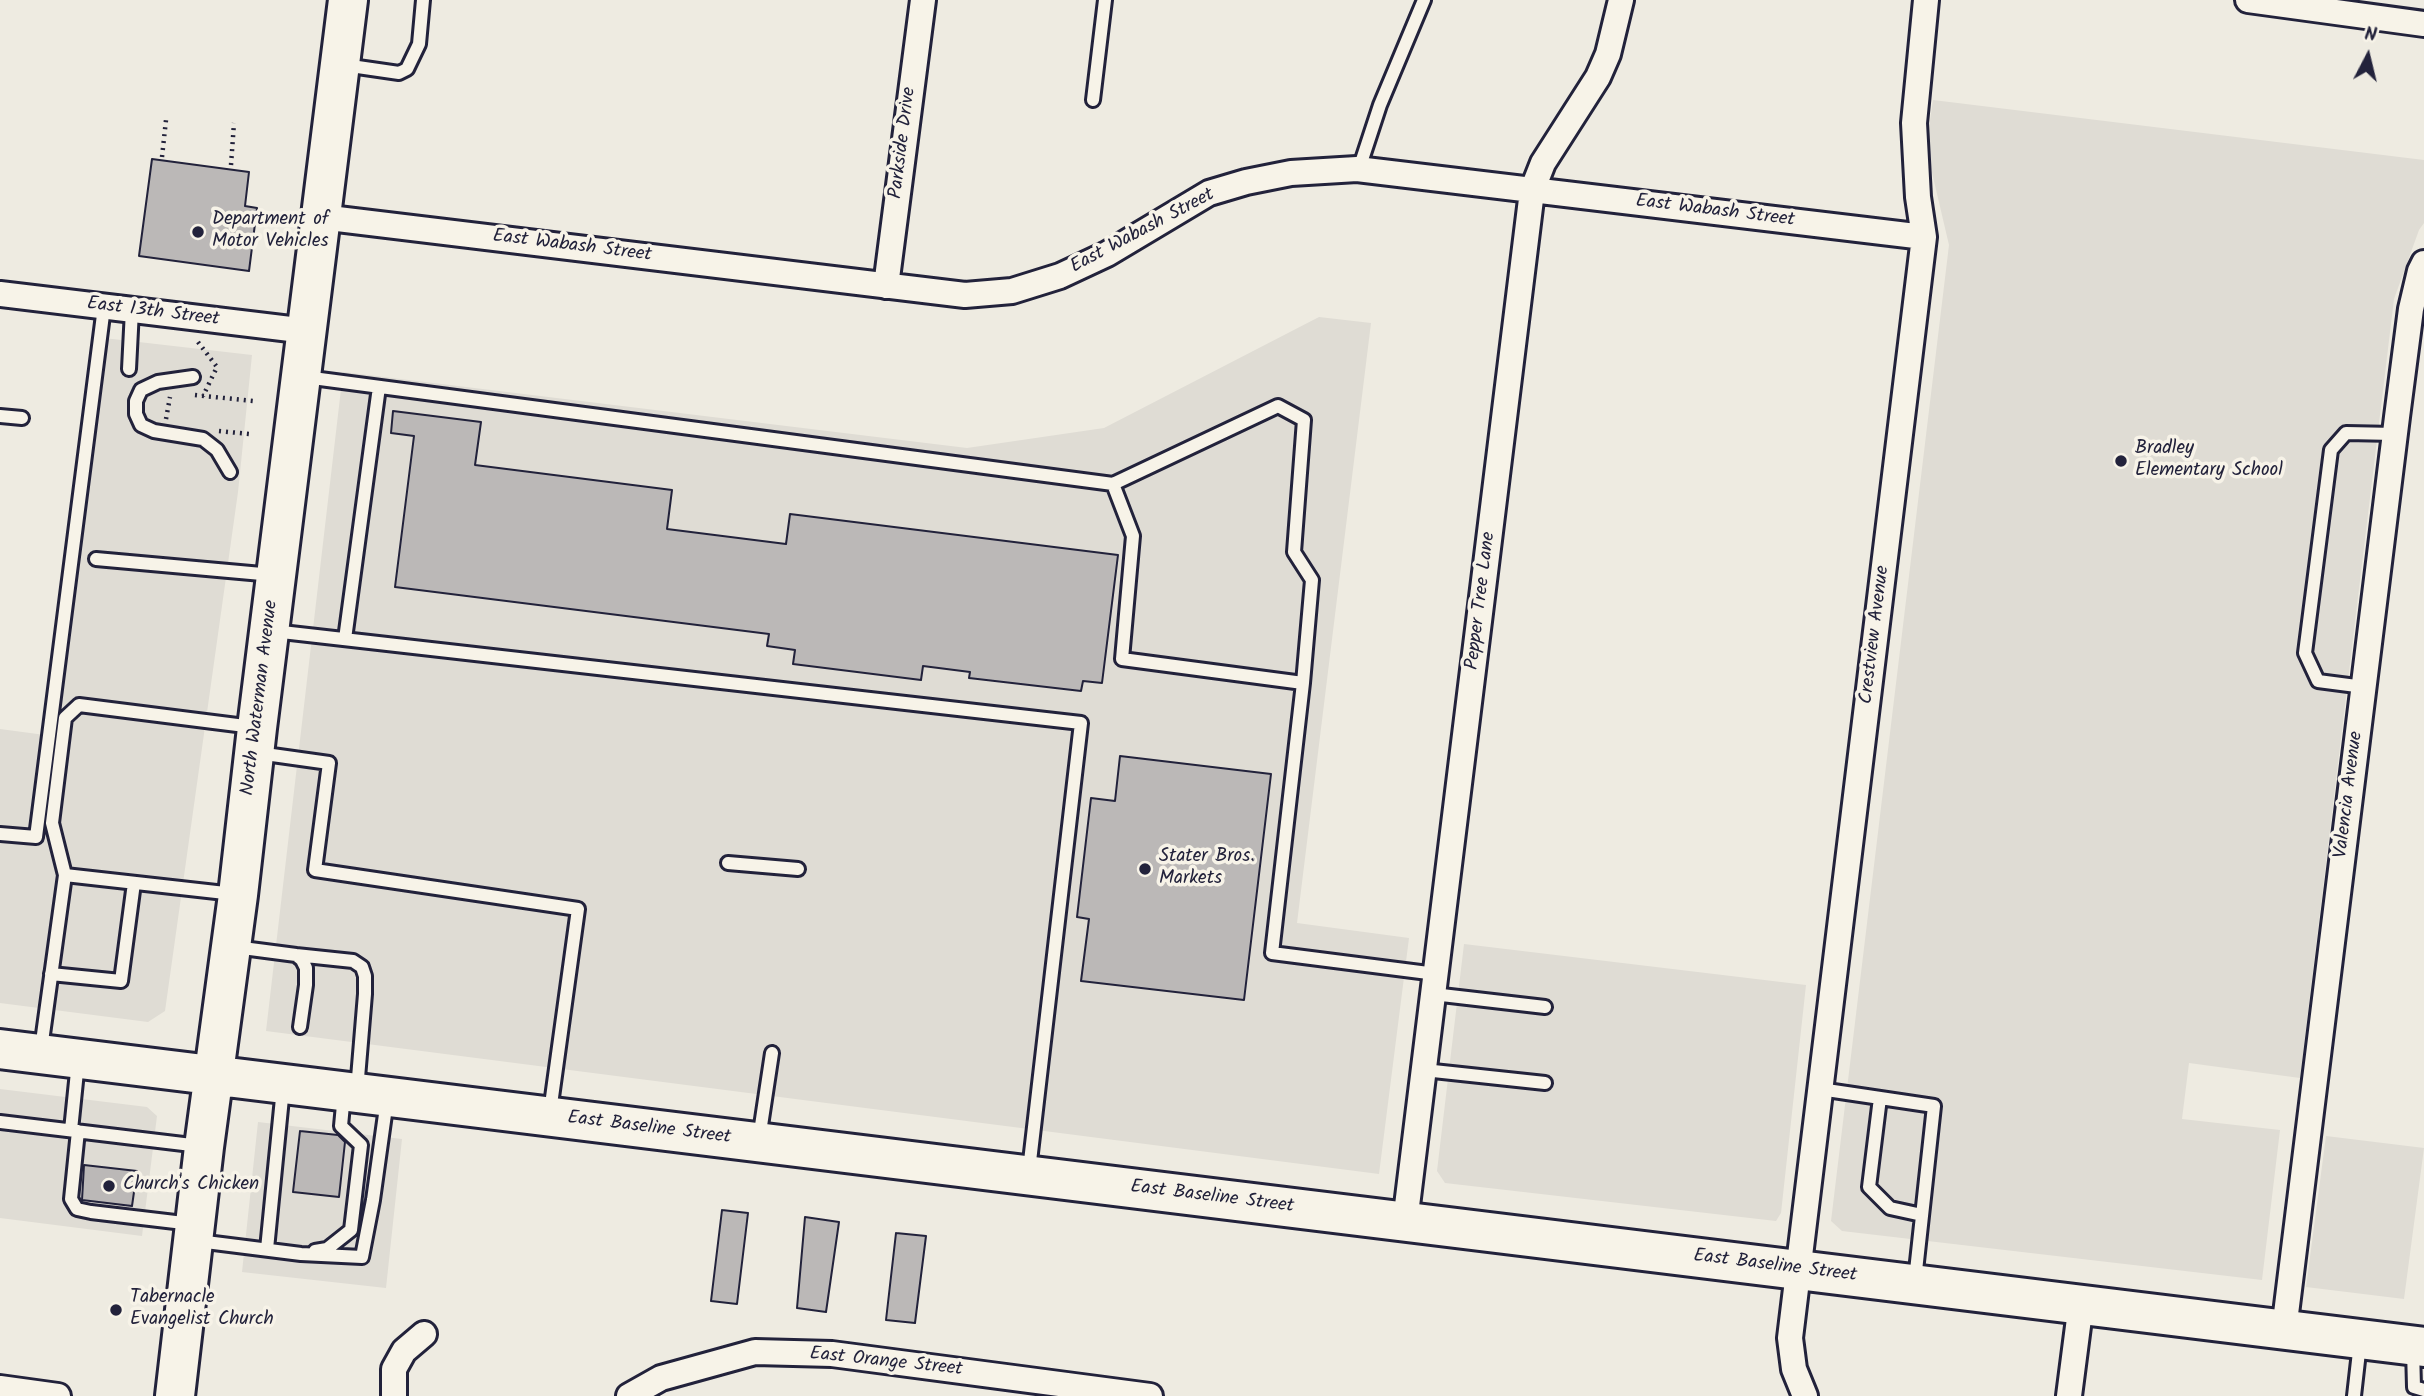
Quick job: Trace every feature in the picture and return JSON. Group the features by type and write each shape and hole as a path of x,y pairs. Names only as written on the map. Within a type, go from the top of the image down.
{"main road":[{"name":"North Waterman Avenue","path":"175,1396 348,0"},
{"name":"East Baseline Street","path":"0,1049 2418,1346"}],"street":[{"name":"Parkside Drive","path":"886,286 923,0"},
{"name":"Pepper Tree Lane","path":"1405,1222 1532,191 1543,163 1598,77 1608,54 1621,0"},
{"name":"Crestview Avenue","path":"1805,1396 1794,1369 1790,1338 1924,237 1918,197 1914,123 1926,0"},
{"path":"2248,0 2424,24"},
{"name":"East Wabash Street","path":"321,216 965,295 1012,291 1060,276 1107,254 1209,193 1291,173 1360,169 1924,237"},
{"name":"Valencia Avenue","path":"2284,1329 2411,310 2424,263"},
{"name":"East 13th Street","path":"0,294 307,331"},
{"path":"2069,1396 2081,1304"},
{"path":"394,1396 394,1369 404,1351 424,1334"},
{"name":"East Orange Street","path":"629,1396 661,1378 755,1352 832,1354 1150,1396"},
{"path":"0,1388 58,1396"}],"lane":[{"path":"340,65 399,73 407,69 419,44 424,0"},
{"path":"1093,100 1105,0"},
{"path":"1360,169 1380,105 1424,0"},
{"path":"0,834 36,837 104,307"},
{"path":"129,369 132,310"},
{"path":"193,377 158,382 141,390 136,401 136,414 141,425 154,431 204,439 217,450 230,472"},
{"path":"301,377 1114,484 1278,406 1304,420 1294,552 1312,580 1272,953 1545,1007"},
{"path":"345,639 379,387"},
{"path":"0,416 22,418"},
{"path":"2364,687 2318,681 2305,653 2332,450 2346,433 2395,434"},
{"path":"1114,484 1133,536 1122,659 1303,683"},
{"path":"96,559 276,575"},
{"path":"269,630 1081,723 1028,1175"},
{"path":"40,1054 65,875 52,823 65,718 79,705 255,740 329,762 315,870 578,909 549,1116"},
{"path":"728,863 798,869"},
{"path":"65,875 238,895"},
{"path":"51,974 121,981 134,883"},
{"path":"78,1059 71,1199 77,1209 267,1250 362,1258 373,1200 363,1093 365,976 362,967 353,961 231,946"},
{"path":"296,955 306,968 300,1027"},
{"path":"758,1142 772,1053"},
{"path":"1424,1070 1545,1083"},
{"path":"267,1250 283,1084"},
{"path":"1820,1089 1934,1106 1915,1284"},
{"path":"301,1254 327,1249 351,1230 361,1145 341,1126 363,1093"},
{"path":"1880,1098 1869,1186 1890,1208 1922,1215"},
{"path":"0,1122 204,1147"},
{"path":"2354,1396 2361,1339"},
{"path":"2418,1346 2414,1387 2424,1390"}],"path":[{"path":"162,157 166,120"},
{"path":"231,165 234,123"},
{"path":"165,426 170,392"},
{"path":"192,394 253,401"},
{"path":"211,430 249,434"}],"shaded area":[{"path":"1933,100 2424,160 2424,223 2394,299 2300,1078 2189,1063 2182,1119 2280,1130 2262,1280 1842,1231 1831,1221 1949,245 1926,147"},
{"path":"1319,317 1371,323 1297,923 1409,938 1379,1174 266,1031 343,372 967,448 1104,428"},
{"path":"95,337 252,355 238,492 165,1011 148,1022 0,1003 0,729 45,735"},
{"path":"1464,944 1806,985 1781,1213 1776,1221 1445,1183 1437,1171"},
{"path":"0,1089 147,1107 157,1116 142,1236 0,1218"},
{"path":"258,1122 402,1139 386,1288 242,1272"},
{"path":"2326,1136 2424,1148 2404,1299 2306,1287"}],"building":[{"name":"Department of Motor Vehicles","path":"152,159 249,172 245,206 257,208 249,271 139,256"},
{"path":"393,411 481,422 475,465 672,490 667,529 786,544 790,514 1118,555 1102,683 1083,681 1081,691 969,678 970,672 923,666 921,680 793,664 795,650 767,646 769,634 395,587 414,436 391,433"},
{"path":"1120,756 1271,774 1244,1000 1081,981 1089,919 1077,917 1091,798 1115,801"},
{"path":"300,1131 338,1135 345,1142 339,1197 293,1192"},
{"name":"Church's Chicken","path":"84,1165 137,1171 132,1206 82,1200"},
{"path":"722,1210 748,1213 737,1304 711,1301"},
{"path":"805,1217 839,1222 826,1312 797,1308"},
{"path":"896,1233 926,1236 915,1323 886,1320"}],"place":[{"name":"Department of Motor Vehicles","path":"198,232"},
{"name":"Bradley Elementary School","path":"2121,461"},
{"name":"Stater Bros. Markets","path":"1145,869"},
{"name":"Church's Chicken","path":"109,1186"},
{"name":"Tabernacle Evangelist Church","path":"116,1310"}]}
